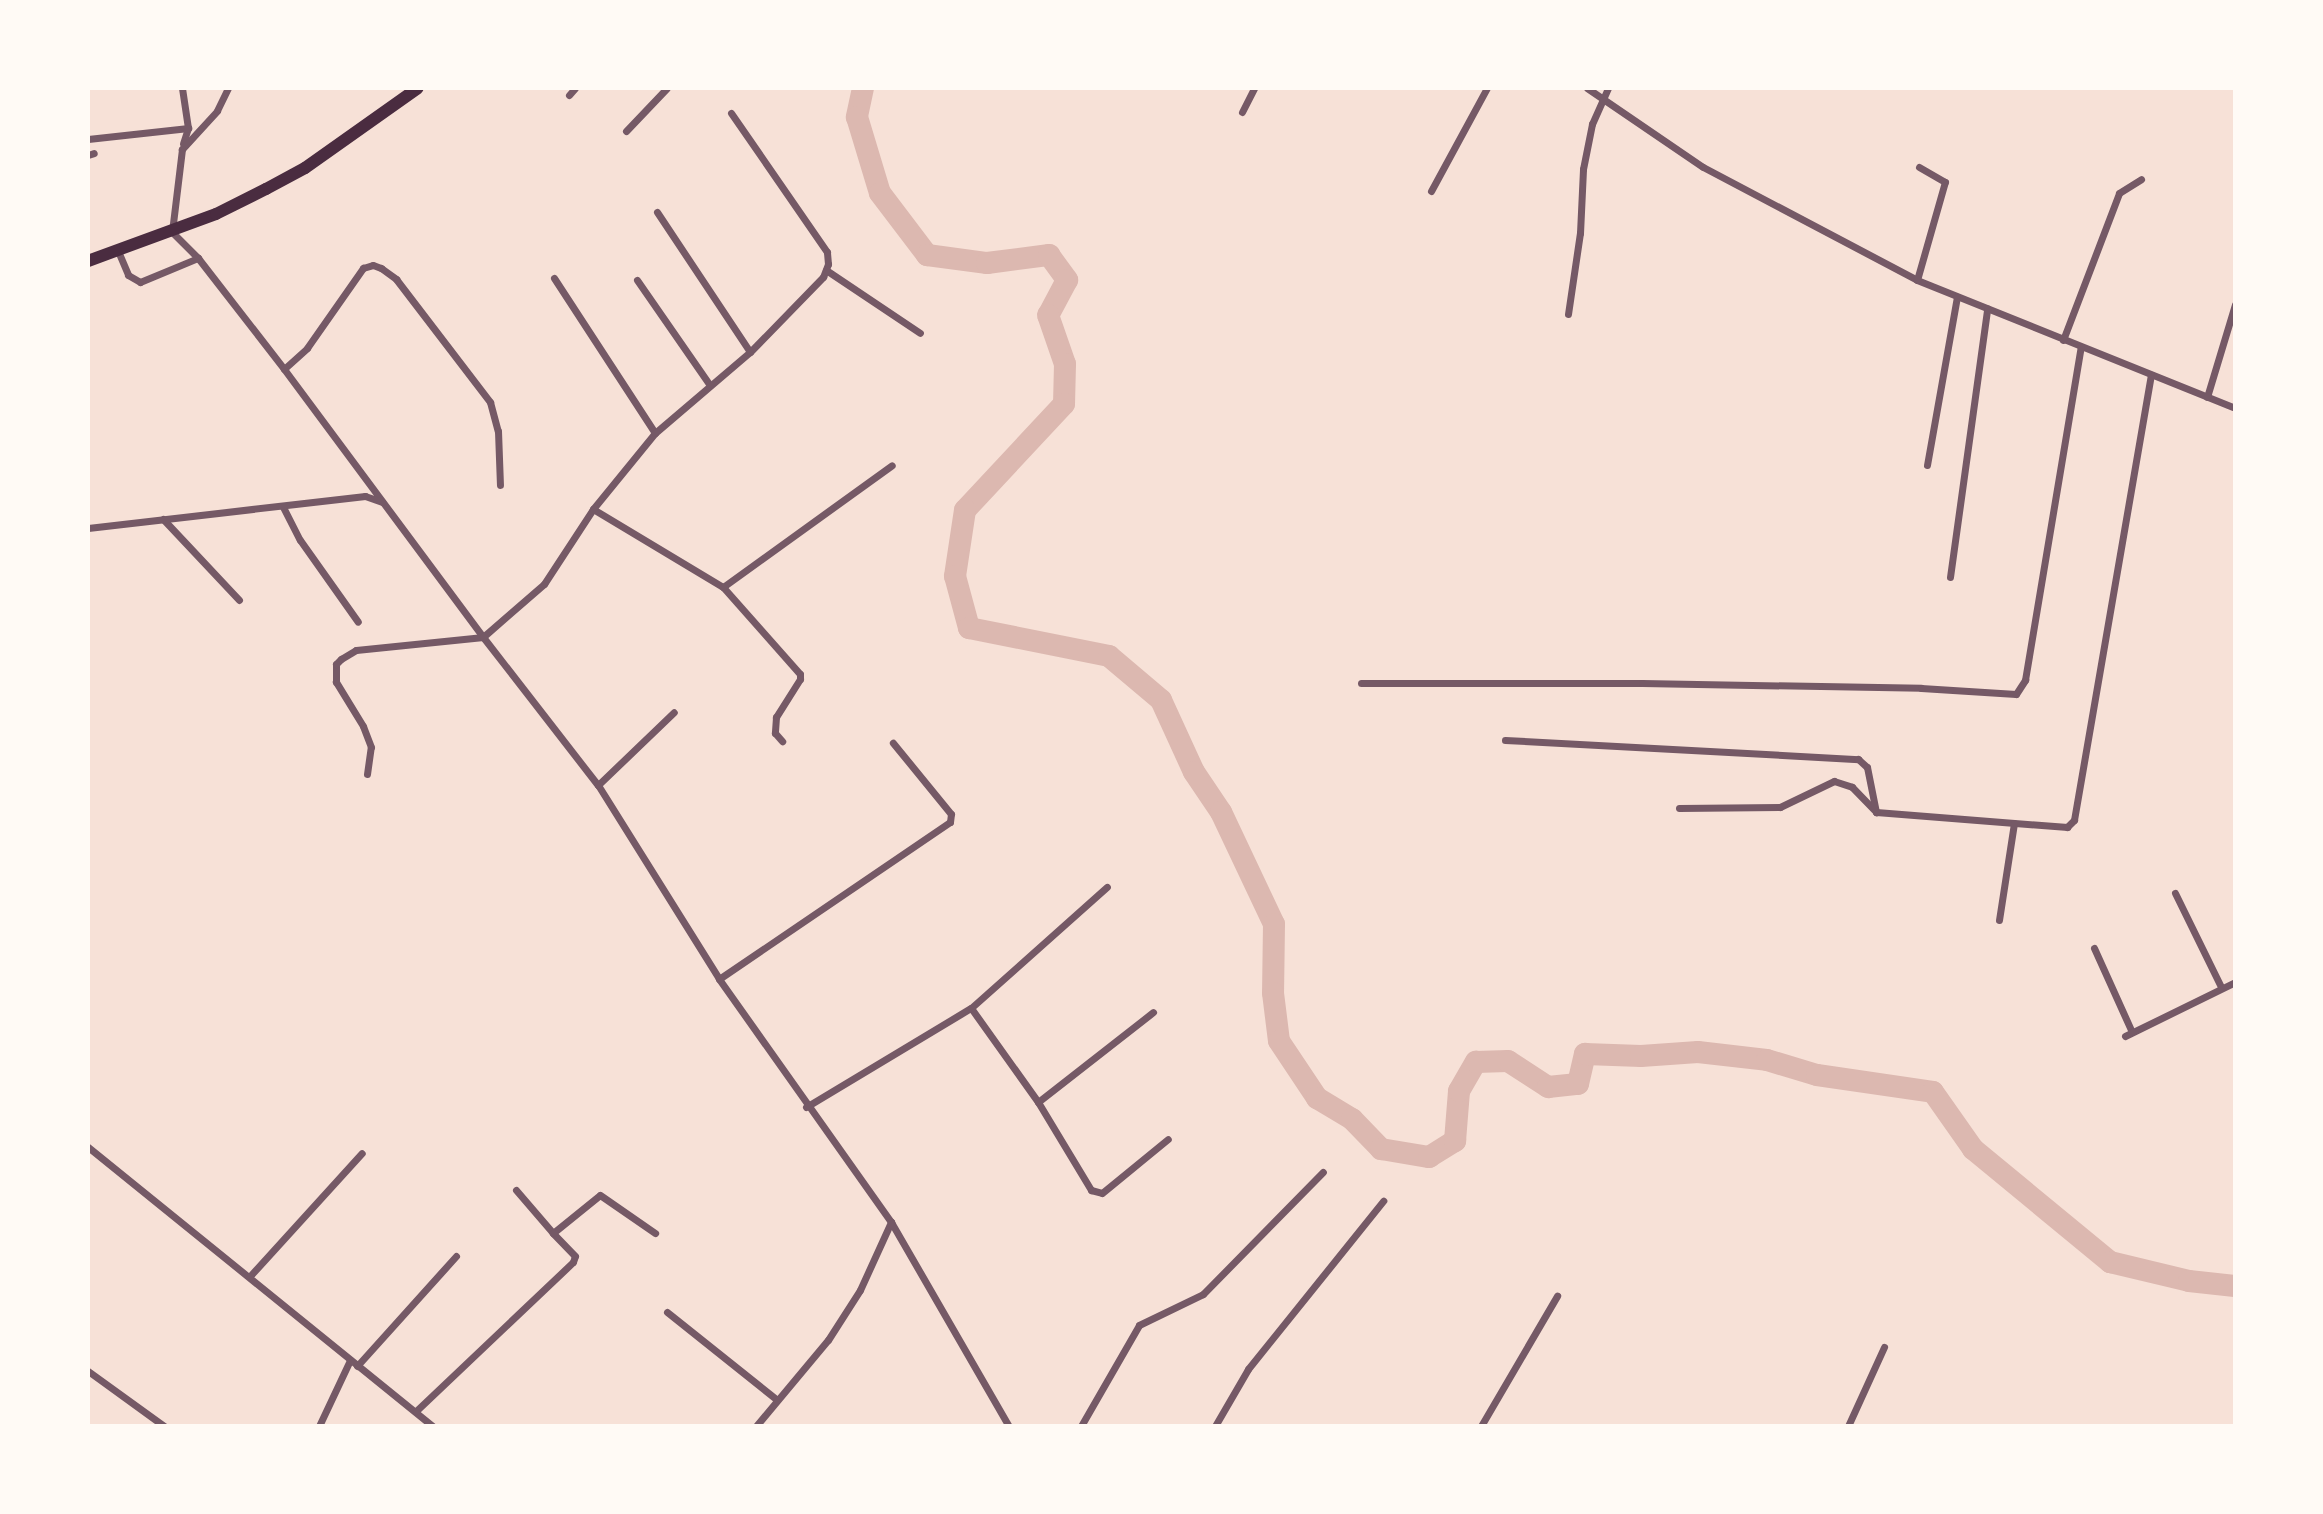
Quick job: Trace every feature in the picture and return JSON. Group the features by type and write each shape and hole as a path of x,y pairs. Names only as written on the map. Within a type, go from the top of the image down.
{"highway":[{"path":"88,261 216,214 305,168 418,88"}],"street":[{"path":"182,88 188,128 182,149 172,232 198,258 284,369 483,637 598,785 719,979 806,1107 891,1222 1009,1426"},
{"path":"182,149 217,111 228,88"},
{"path":"626,131 667,88"},
{"path":"1242,112 1254,88"},
{"path":"1431,191 1487,88"},
{"path":"1587,88 1703,167 1917,280 2235,408"},
{"path":"1568,314 1580,233 1583,169 1592,124 1608,88"},
{"path":"367,774 371,747 363,726 336,682 336,664 356,650 483,637 544,584 593,509 655,433 750,352 826,270 827,252 731,113"},
{"path":"88,132 92,139 188,128"},
{"path":"1917,280 1945,182 1919,167"},
{"path":"2063,340 2119,193 2141,179"},
{"path":"657,212 750,352"},
{"path":"118,251 128,275 140,282 198,258"},
{"path":"284,369 307,348 363,268 373,265 381,268 396,279 490,402 498,431 500,485"},
{"path":"826,270 920,333"},
{"path":"554,278 655,433"},
{"path":"637,280 709,384"},
{"path":"1927,465 1957,297"},
{"path":"2207,397 2235,304"},
{"path":"1950,577 1987,309"},
{"path":"1361,683 1658,683 1921,688 2016,694 2025,680 2081,347"},
{"path":"1679,808 1780,807 1834,781 1852,787 1876,812 2067,827 2074,820 2151,375"},
{"path":"723,587 892,465"},
{"path":"88,528 365,496 384,502"},
{"path":"283,507 300,540 358,622"},
{"path":"593,509 723,587 801,677 776,717 775,733 782,741"},
{"path":"163,519 239,600"},
{"path":"598,785 674,712"},
{"path":"1505,740 1858,759 1867,767 1876,812"},
{"path":"719,979 950,822 951,814 893,743"},
{"path":"1999,920 2014,823"},
{"path":"806,1107 971,1008 1107,887"},
{"path":"2175,893 2221,987"},
{"path":"2094,948 2129,1034 2235,982"},
{"path":"971,1008 1038,1102 1091,1190 1102,1193 1168,1139"},
{"path":"1038,1102 1153,1012"},
{"path":"88,1147 433,1426"},
{"path":"250,1276 362,1153"},
{"path":"1081,1426 1139,1325 1203,1294 1323,1172"},
{"path":"416,1411 573,1262 575,1256 516,1190"},
{"path":"553,1233 604,1195 655,1233"},
{"path":"1215,1426 1248,1369 1383,1201"},
{"path":"756,1426 828,1340 852,1303 891,1222"},
{"path":"319,1426 353,1363 456,1256"},
{"path":"1481,1426 1557,1296"},
{"path":"667,1312 776,1399"},
{"path":"1848,1426 1884,1347"},
{"path":"88,1371 164,1426"}],"waterway":[{"path":"863,88 857,117 880,193 927,255 987,263 1049,255 1067,280 1048,315 1065,364 1064,404 965,510 955,576 969,628 1109,656 1161,700 1194,772 1221,812 1274,924 1273,993 1279,1041 1317,1098 1352,1119 1381,1149 1429,1157 1455,1141 1459,1091 1476,1062 1508,1061 1548,1087 1578,1084 1585,1054 1641,1056 1698,1052 1767,1060 1817,1075 1933,1092 1973,1149 2110,1262 2189,1281 2235,1286"}]}
